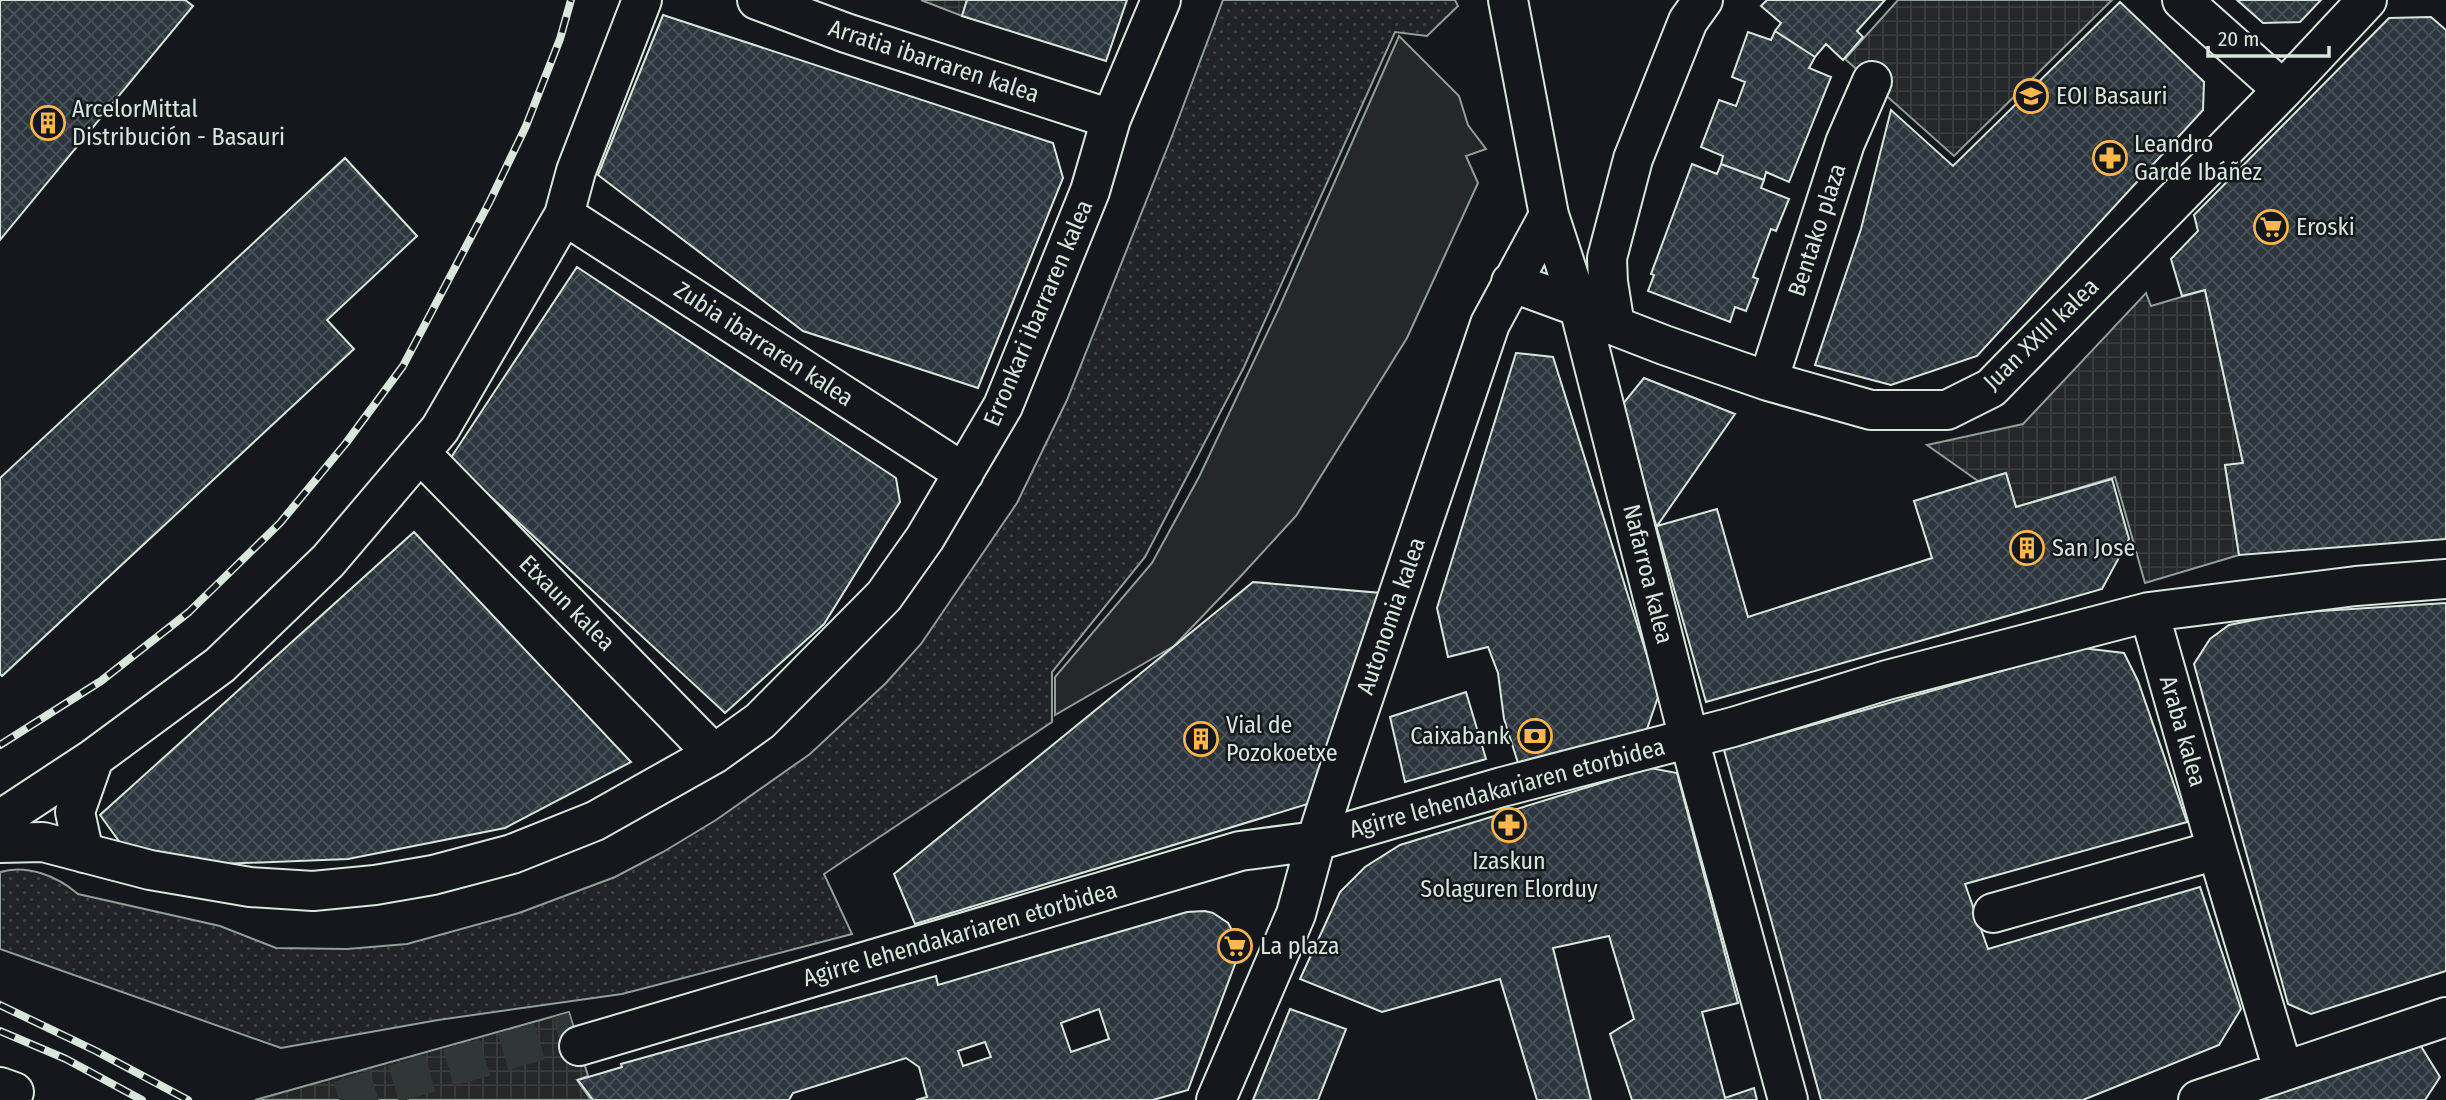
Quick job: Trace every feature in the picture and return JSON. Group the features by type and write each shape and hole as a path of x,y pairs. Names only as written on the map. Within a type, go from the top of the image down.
{"street":[{"path":"0,820 93,758 220,665 328,561 440,429 564,215 576,171 642,0"},
{"name":"Arratia ibarraren kalea","path":"757,0 846,33 1111,119"},
{"name":"Erronkari ibarraren kalea","path":"0,843 43,842 150,870 250,887 313,891 375,885 513,854 595,821 714,754 760,721 884,596 925,538 1003,406 1090,191 1111,119 1161,0"},
{"name":"Nafarroa kalea","path":"1508,0 1549,215 1579,307 1689,738 1788,1100"},
{"name":"Nafarroa kalea","path":"1517,0 1518,46"},
{"path":"1592,360 1615,326 1607,258 1633,159 1688,21 1703,0"},
{"path":"2182,0 2283,90"},
{"name":"Juan XXIII kalea","path":"1511,282 1579,307 1615,326 1768,381 1871,410 1947,410 1991,388 2283,90 2367,0"},
{"name":"Bentako plaza","path":"1768,381 1845,143 1872,81"},
{"name":"Zubia ibarraren kalea","path":"564,215 964,473"},
{"name":"Autonomia kalea","path":"1216,1100 1296,914 1316,841 1490,324 1549,215"},
{"path":"1566,268 1607,258"},
{"name":"Etxaun kalea","path":"419,453 714,754"},
{"name":"Agirre lehendakariaren etorbidea","path":"579,1046 1240,851 1316,841 1887,680 2149,612 2356,586 2446,579"},
{"name":"Araba kalea","path":"2149,612 2283,1070"},
{"path":"84,853 75,812 93,758"},
{"path":"1993,913 2217,850"},
{"path":"2198,1100 2446,1017"}],"shaded area":[{"path":"921,0 967,0 962,16"},
{"path":"1223,0 1455,0 1458,6 1427,36 1395,32 1244,367 1145,557 1052,672 1052,722 824,874 852,934 622,994 438,1020 281,1048 0,949 0,872 10,870 41,873 78,894 220,926 276,948 347,949 407,944 519,913 615,877 716,820 810,754 886,683 921,644 1017,503 1067,400"},
{"path":"1898,0 2112,0 1954,156 1845,59"},
{"path":"1399,36 1459,96 1468,125 1486,149 1466,156 1478,183 1407,338 1296,516 1240,577 1174,646 1055,715 1055,677 1152,563 1199,477 1279,308"},
{"path":"2205,290 2243,463 2225,466 2239,555 2145,583 2115,477 2016,507 2006,473 1978,481 1927,445 2023,424 2146,293 2151,306"},
{"path":"569,1012 588,1076 577,1080 591,1100 255,1100"}],"building":[{"name":"ArcelorMittal Distribución - Basauri","path":"0,0 185,0 193,6 0,240"},
{"path":"967,0 1127,0 1106,61 962,16"},
{"path":"1767,0 1885,0 1857,31 1863,37 1843,60 1826,44 1815,57 1775,31 1781,23 1761,6"},
{"path":"2237,0 2321,0 2300,22 2263,23"},
{"path":"2120,2 2204,82 2203,110 1977,356 1891,385 1815,365 1861,229 1891,110 1953,166"},
{"path":"663,15 1053,143 1063,178 978,388 803,331 598,175"},
{"path":"2431,17 2446,30 2446,539 2239,555 2225,465 2243,463 2205,290 2182,296 2171,259 2198,231 2194,215 2389,18"},
{"path":"1775,31 1815,57 1809,68 1831,77 1789,182 1766,172 1764,180 1721,164 1723,156 1701,147 1719,100 1736,106 1745,82 1732,77 1748,32 1771,40"},
{"path":"345,158 417,236 327,320 354,349 2,676 0,478"},
{"path":"1692,164 1717,174 1721,164 1764,180 1761,188 1789,199 1776,231 1771,229 1753,277 1758,279 1746,311 1735,307 1730,322 1648,291 1654,275 1651,274"},
{"path":"577,267 896,478 900,502 824,624 725,713 450,459"},
{"path":"1516,353 1553,357 1659,694 1646,732 1520,769 1504,719 1498,673 1488,647 1448,657 1437,608"},
{"name":"San Jose","path":"1644,378 1735,414 1657,526 1717,509 1748,617 1932,558 1914,501 2006,473 2016,507 2112,479 2129,539 2102,589 1706,702 1622,405"},
{"path":"414,532 631,762 505,828 348,859 220,864 124,848 100,815"},
{"name":"Vial de Pozokoetxe","path":"1253,582 1393,594 1324,799 915,924 894,874"},
{"path":"2446,603 2446,971 2311,1014 2288,1004 2194,664 2210,639 2229,625 2289,613"},
{"path":"2082,648 2124,653 2138,681 2187,822 1965,884 1988,949 2200,887 2241,1009 2219,1045 2083,1100 1821,1100 1724,750"},
{"path":"1466,692 1486,759 1405,782 1390,717"},
{"path":"1650,768 1677,773 1738,1003 1702,1012 1725,1098 1754,1088 1757,1100 1632,1100 1610,1034 1634,1019 1609,936 1553,948 1591,1100 1537,1100 1500,979 1382,1012 1300,979 1340,892 1365,867 1400,845"},
{"path":"1187,912 1213,913 1228,923 1237,939 1238,956 1188,1090 1153,1100 916,1100 927,1097 919,1067 906,1058 793,1093 789,1100 593,1100 578,1080 622,1067 621,1064 936,976 938,985","holes":["1099,1009 1109,1039 1071,1052 1061,1023","985,1042 991,1057 963,1066 958,1051"]},
{"path":"1290,1009 1346,1029 1318,1100 1253,1100"},
{"path":"2419,1043 2440,1077 2425,1100 2252,1100"}],"tunnel":[{"path":"339,1100 574,1031"}],"railway":[{"path":"0,745 101,681 189,612 280,523 346,443 403,366 490,201 526,126 560,39 571,0"},
{"path":"0,1005 96,1051 188,1100"},
{"path":"0,1031 66,1059 142,1100"}],"place":[{"name":"EOI Basauri","path":"2031,96"},
{"name":"ArcelorMittal Distribución - Basauri","path":"48,123"},
{"name":"Leandro Garde Ibáñez","path":"2110,158"},
{"name":"Eroski","path":"2271,227"},
{"name":"San Jose","path":"2027,548"},
{"name":"Caixabank","path":"1535,736"},
{"name":"Vial de Pozokoetxe","path":"1201,739"},
{"name":"Izaskun Solaguren Elorduy","path":"1509,825"},
{"name":"La plaza","path":"1235,946"}]}
